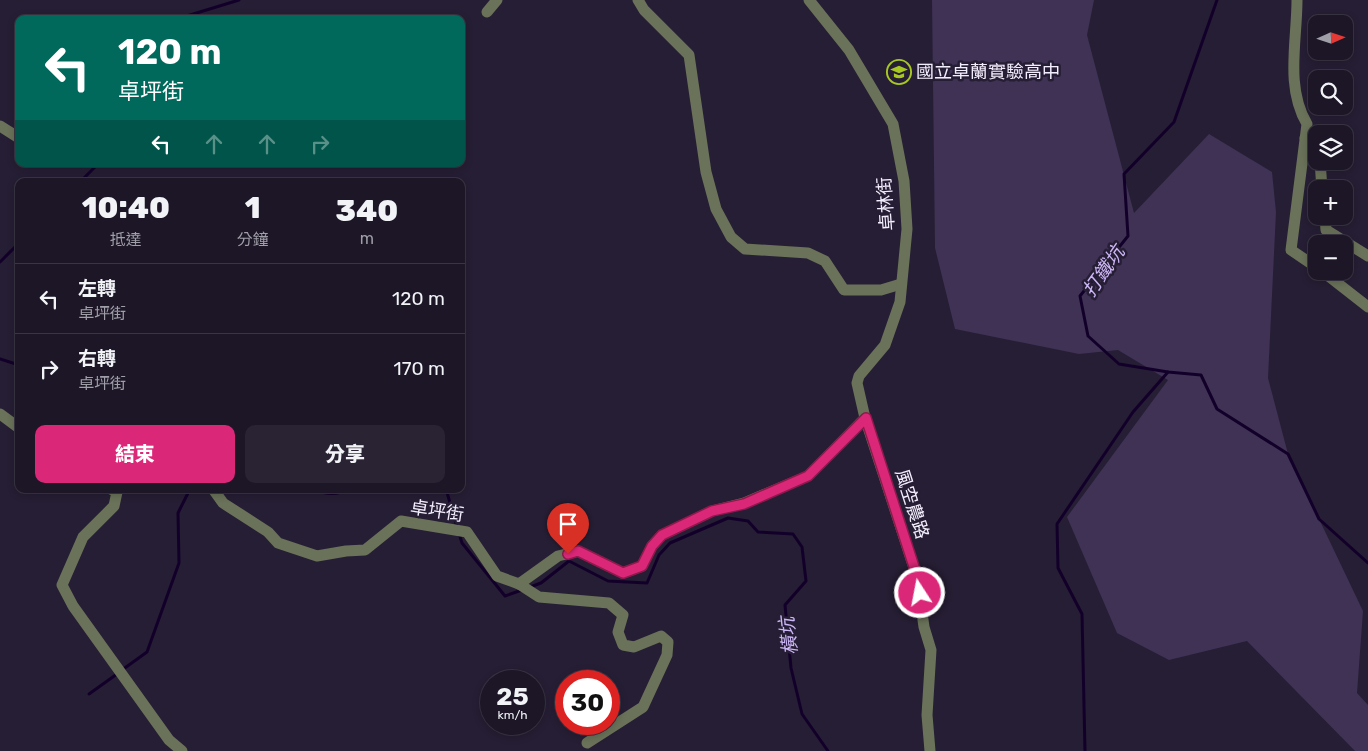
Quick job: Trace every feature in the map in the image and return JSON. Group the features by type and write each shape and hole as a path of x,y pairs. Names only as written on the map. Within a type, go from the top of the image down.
{"street":[{"path":"487,12 497,0"},
{"path":"638,0 644,10 689,55 706,172 716,209 731,236 745,249 808,253 825,261 844,290 881,290 901,284"},
{"name":"卓林街","path":"809,0 849,50 893,124 904,181 907,229 900,302 886,346 859,376 857,383 866,418"},
{"path":"1298,0 1293,67 1299,111 1307,124 1291,250 1308,262"},
{"path":"0,126 15,135"},
{"path":"1305,138 1308,142"},
{"path":"1326,225 1326,230 1368,256"},
{"path":"1334,280 1368,307"},
{"path":"0,414 15,425"},
{"path":"519,584 558,556 578,551 623,573 642,566 652,546 662,535 712,511 744,504 808,476 866,418"},
{"name":"風空農路","path":"866,418 917,576 924,627 931,650 927,715 930,751"},
{"path":"116,493 114,506 83,537 62,585 73,606 169,740 182,751"},
{"name":"卓坪街","path":"216,493 223,503 268,532 278,543 317,556 365,550 401,521 468,532 497,576 519,584 540,597 609,603 623,615 618,632 623,645 634,647 661,636 668,642 667,655 643,708 587,743"}],"shaded area":[{"path":"932,0 1094,0 1087,35 1134,213 1209,134 1272,172 1276,212 1268,378 1288,454 1363,611 1357,693 1368,705 1368,751 1355,751 1247,641 1169,660 1117,633 1067,517 1168,380 1118,350 1079,354 955,329 935,248"}],"waterway":[{"name":"橫坑","path":"190,15 239,0"},
{"name":"打鐵坑","path":"1217,0 1174,122 1124,174 1128,236 1080,296 1088,336 1119,364 1201,375 1217,409 1288,454 1319,519 1368,563"},
{"name":"橫坑","path":"84,178 95,167"},
{"name":"橫坑","path":"0,262 15,247"},
{"name":"橫坑","path":"0,359 15,364"},
{"path":"1085,751 1082,614 1058,568 1057,524 1133,412 1168,372"},
{"path":"122,670 147,652 179,563 178,513 188,493"},
{"name":"橫坑","path":"447,493 457,527"},
{"name":"橫坑","path":"530,587 541,583 569,561 608,581 647,583 659,555 670,543 728,518 748,521 758,532 793,534 802,547 806,581 785,605 791,668 802,714 828,751"},
{"name":"橫坑","path":"459,533 462,543 505,596 522,590"},
{"path":"89,694 117,674"}],"place":[{"name":"國立卓蘭實驗高中","path":"899,72"}],"route":[{"path":"568,554 578,551 623,573 642,566 652,546 662,535 676,530 712,511 744,504 808,476 866,418 917,576 920,593"}]}
